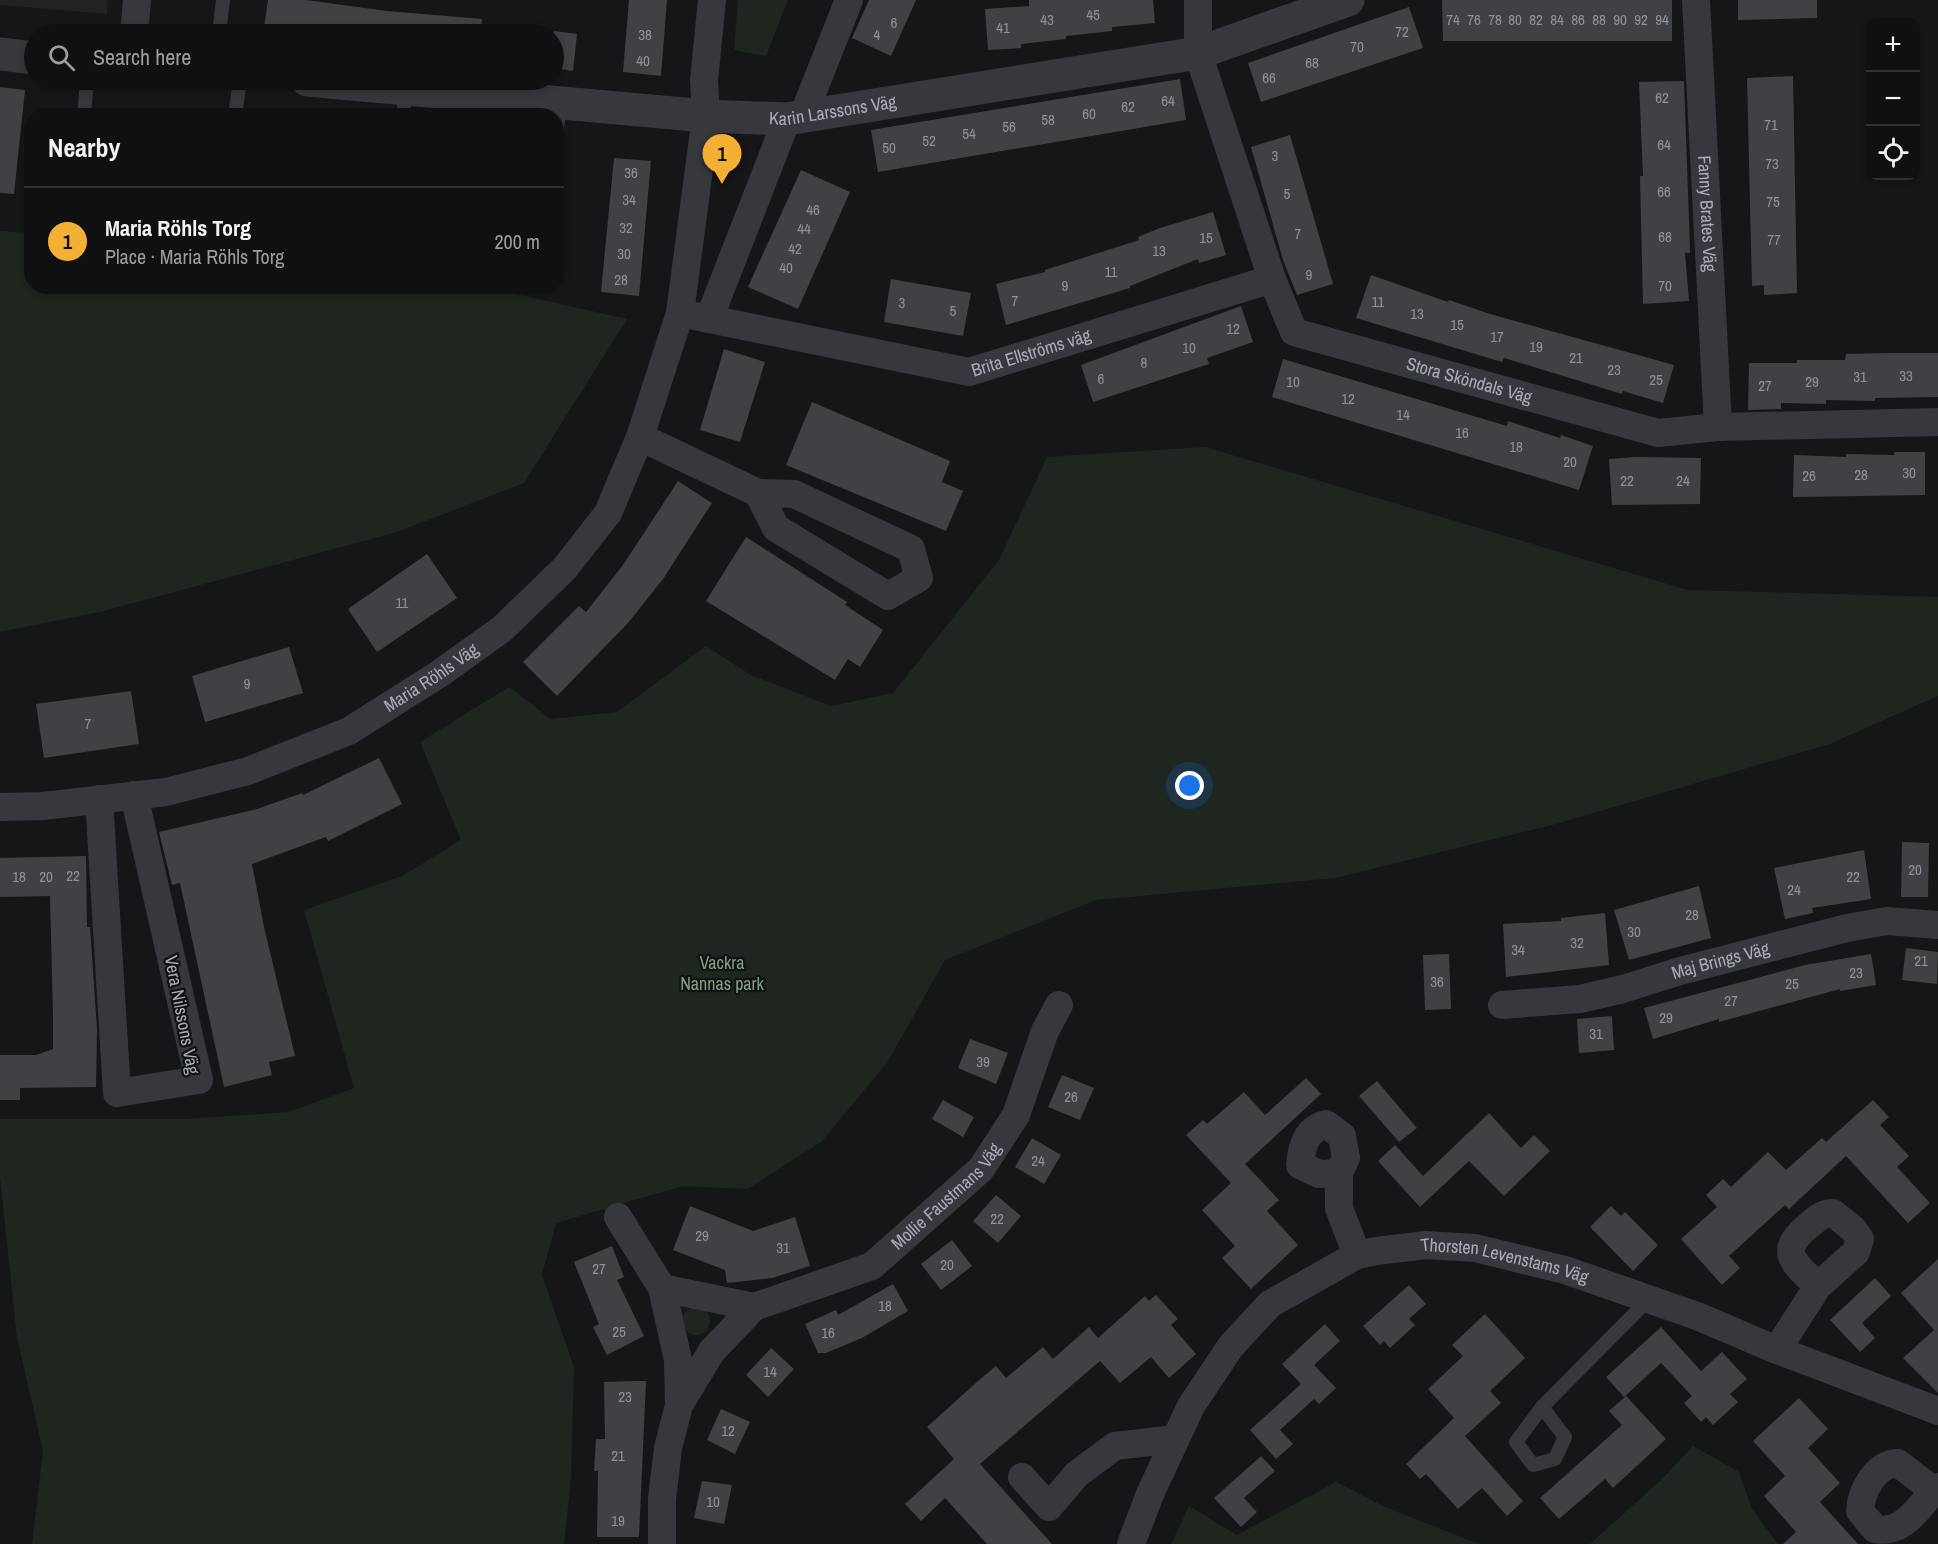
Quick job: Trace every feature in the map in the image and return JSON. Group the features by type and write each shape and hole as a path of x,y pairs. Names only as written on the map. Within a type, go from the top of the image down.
{"street":[{"path":"135,24 137,0"},
{"name":"Maria Röhls Väg","path":"0,807 43,806 166,792 248,771 349,731 439,674 502,629 565,568 608,513 640,437 680,313 706,116 704,80 712,0"},
{"path":"709,319 795,118 849,0"},
{"name":"Stora Sköndals Väg","path":"1198,0 1198,52 1272,279 1294,332 1658,433 1718,427 1938,422"},
{"name":"Karin Larssons Väg","path":"351,90 404,102 560,103 706,116 795,118 1198,52 1348,0"},
{"name":"Fanny Brates Väg","path":"1696,0 1718,427"},
{"path":"0,54 24,57"},
{"name":"Brita Ellströms väg","path":"680,313 969,372 1272,279"},
{"path":"640,437 758,493 794,494 911,549 919,578 888,596 776,528 758,493"},
{"name":"Vera Nilssons Väg","path":"99,799 117,1093 199,1080 134,795"},
{"name":"Maj Brings Väg","path":"1502,1005 1580,999 1623,990 1680,971 1847,928 1887,921 1938,925"},
{"name":"Mollie Faustmans Väg","path":"679,1405 712,1351 754,1307 872,1266 981,1169 1016,1115 1045,1031 1059,1005"},
{"path":"1340,1173 1339,1208 1357,1255"},
{"name":"Mollie Faustmans Väg","path":"618,1217 662,1288 678,1360 679,1405 668,1448 662,1499 662,1544"},
{"name":"Thorsten Levenstams Väg","path":"1131,1544 1174,1439 1207,1380 1231,1346 1270,1304 1357,1255 1426,1245 1475,1248 1565,1270 1697,1316 1777,1350 1938,1411"},
{"path":"1777,1350 1818,1286"},
{"path":"662,1288 754,1307"},
{"path":"1022,1477 1049,1507 1077,1474 1115,1446 1174,1439"}],"lane":[{"path":"220,24 223,0"},
{"path":"85,108 86,90"},
{"path":"237,108 239,90"},
{"path":"559,108 560,103"},
{"path":"1542,1407 1648,1300"}],"shaded area":[{"path":"0,0 108,0 107,14 0,5"}],"green space":[{"path":"738,0 788,0 766,56 734,50"},
{"path":"0,231 24,233 24,294 516,294 627,319 524,483 397,532 100,612 0,632"},
{"name":"Vackra Nannas park","path":"1205,447 1688,590 1938,597 1938,696 1830,744 1556,824 1335,878 1096,900 945,960 887,1063 821,1142 747,1189 683,1186 556,1223 542,1275 574,1367 571,1479 564,1544 32,1544 43,1451 17,1338 0,1177 0,1119 186,1119 289,1112 354,1088 304,910 402,876 461,840 420,742 509,687 551,719 617,712 706,646 751,675 831,706 893,693 999,560 1047,457"},
{"path":"696,1307 706,1311 710,1321 706,1331 696,1335 686,1331 682,1321 686,1311"},
{"path":"1693,1446 1739,1472 1752,1509 1778,1544 1590,1544 1662,1479"},
{"path":"1336,1482 1385,1507 1479,1544 1171,1544 1189,1506 1237,1535"}],"building":[{"path":"268,0 306,0 387,11 482,19 482,24 264,24"},
{"path":"629,0 667,0 661,76 623,72"},
{"path":"869,0 916,0 891,56 852,38"},
{"path":"1029,0 1153,0 1155,23 1112,27 1112,31 1021,44 1021,48 988,50 985,9 1029,6"},
{"path":"1442,0 1672,0 1672,41 1443,41"},
{"path":"1738,0 1817,0 1817,18 1738,20"},
{"path":"1409,7 1423,48 1261,102 1248,63"},
{"path":"564,32 577,34 573,71 564,70"},
{"path":"1793,76 1797,293 1764,295 1764,285 1752,286 1747,78"},
{"path":"1180,79 1186,120 878,172 871,130"},
{"path":"1684,81 1690,253 1685,253 1689,301 1643,304 1640,176 1643,176 1639,82"},
{"path":"0,87 25,90 14,194 0,193"},
{"path":"1290,135 1333,284 1297,295 1283,260 1251,147"},
{"path":"614,158 651,161 639,296 601,292"},
{"path":"801,170 850,192 798,309 748,287"},
{"path":"1213,212 1226,255 1199,263 1198,259 1130,286 1130,288 1006,325 996,284 1045,272 1045,270 1139,240 1138,237 1160,228"},
{"path":"1371,275 1448,302 1449,300 1490,314 1674,365 1663,403 1623,391 1622,394 1504,358 1502,362 1356,318"},
{"path":"891,279 971,293 963,336 884,322"},
{"path":"1241,306 1253,342 1207,358 1209,364 1093,402 1081,365"},
{"path":"724,349 765,362 740,442 700,430"},
{"path":"1938,353 1938,397 1875,398 1875,401 1826,400 1826,404 1781,403 1781,409 1748,410 1749,363 1845,360 1846,354"},
{"path":"1283,359 1507,426 1508,421 1593,446 1579,490 1272,397"},
{"path":"812,402 950,461 942,482 963,491 946,531 786,465"},
{"path":"1894,452 1925,452 1925,495 1793,497 1794,455 1846,457 1846,454 1894,455"},
{"path":"1701,458 1700,504 1612,505 1609,459"},
{"path":"678,481 712,503 663,579 628,623 557,696 523,662 579,606 586,612 623,565"},
{"path":"746,537 847,602 845,605 883,630 860,667 848,659 835,680 706,601"},
{"path":"427,554 457,598 377,652 348,609"},
{"path":"289,647 303,693 205,722 192,676"},
{"path":"131,691 139,744 44,758 36,704"},
{"path":"379,758 402,804 328,841 326,837 252,864 264,927 295,1056 269,1062 272,1075 224,1087 180,883 172,885 159,832 257,809 302,793 303,795"},
{"path":"1902,842 1929,843 1928,897 1901,897"},
{"path":"1864,850 1871,899 1812,908 1813,913 1785,919 1774,868"},
{"path":"86,856 87,927 90,927 97,1029 96,1087 20,1088 20,1100 0,1100 0,1055 36,1055 53,1049 53,1015 50,896 0,897 0,858"},
{"path":"1699,886 1711,938 1629,960 1614,910"},
{"path":"1605,913 1609,965 1506,977 1503,924 1561,921 1561,918"},
{"path":"1906,948 1938,952 1937,984 1902,980"},
{"path":"1449,954 1451,1009 1425,1010 1423,955"},
{"path":"1871,954 1876,985 1840,991 1840,989 1719,1022 1719,1019 1653,1039 1644,1008 1805,965"},
{"path":"1612,1016 1614,1050 1579,1053 1577,1019"},
{"path":"970,1039 1008,1053 996,1084 958,1068"},
{"path":"1062,1075 1094,1088 1080,1120 1048,1107"},
{"path":"1306,1078 1321,1094 1245,1164 1279,1200 1267,1211 1298,1245 1251,1289 1222,1258 1235,1246 1202,1210 1231,1183 1186,1135 1203,1120 1207,1124 1244,1092 1265,1115"},
{"path":"1377,1081 1417,1128 1399,1142 1359,1096"},
{"path":"943,1100 974,1117 963,1137 932,1119"},
{"path":"1873,1100 1889,1117 1880,1125 1909,1156 1897,1167 1930,1203 1908,1223 1846,1156 1789,1209 1785,1205 1729,1256 1740,1268 1722,1285 1681,1239 1717,1207 1706,1195 1723,1179 1731,1187 1768,1152 1786,1170 1822,1138 1826,1142"},
{"path":"1489,1113 1521,1148 1534,1135 1550,1151 1504,1196 1469,1161 1420,1207 1378,1161 1395,1145 1423,1176"},
{"path":"1032,1138 1061,1155 1044,1184 1015,1167"},
{"path":"996,1195 1021,1216 998,1243 973,1221"},
{"path":"690,1206 753,1231 795,1217 810,1266 772,1278 727,1283 725,1270 673,1250"},
{"path":"1611,1206 1621,1216 1625,1212 1658,1245 1633,1271 1590,1227"},
{"path":"952,1240 972,1266 941,1290 921,1264"},
{"path":"612,1246 624,1277 617,1280 644,1336 607,1355 593,1327 599,1324 574,1262"},
{"path":"1938,1259 1938,1393 1903,1358 1934,1330 1901,1293"},
{"path":"1875,1278 1891,1296 1862,1323 1875,1338 1860,1352 1830,1320"},
{"path":"893,1284 908,1311 862,1338 826,1353 818,1353 805,1324 836,1310 838,1315"},
{"path":"1409,1285 1426,1304 1409,1319 1415,1325 1390,1348 1384,1341 1380,1345 1363,1326"},
{"path":"1156,1295 1178,1319 1171,1325 1196,1354 1169,1378 1151,1357 1120,1383 1100,1361 980,1464 1052,1544 987,1544 945,1498 921,1521 905,1504 954,1459 927,1427 996,1366 1006,1378 1043,1347 1053,1359 1089,1327 1098,1338 1145,1296 1149,1301"},
{"path":"1485,1314 1525,1358 1490,1391 1501,1403 1465,1436 1523,1501 1507,1516 1482,1488 1458,1509 1426,1474 1420,1479 1406,1464 1454,1418 1428,1389 1463,1356 1452,1345"},
{"path":"1325,1324 1340,1341 1314,1365 1336,1388 1319,1404 1314,1399 1280,1430 1293,1444 1276,1459 1250,1430 1301,1384 1282,1364"},
{"path":"1661,1327 1701,1371 1722,1352 1747,1379 1730,1394 1738,1402 1713,1425 1706,1417 1701,1422 1684,1403 1692,1396 1661,1363 1624,1397 1606,1377"},
{"path":"771,1348 794,1369 768,1397 746,1375"},
{"path":"646,1381 639,1537 597,1537 598,1471 594,1471 596,1439 605,1439 604,1382"},
{"path":"1626,1396 1666,1439 1613,1488 1605,1479 1559,1519 1540,1498 1622,1425 1609,1411"},
{"path":"1799,1398 1828,1429 1808,1448 1840,1483 1820,1502 1858,1544 1783,1544 1796,1532 1764,1496 1785,1476 1753,1441"},
{"path":"721,1409 750,1422 735,1454 707,1440"},
{"path":"1261,1456 1275,1471 1244,1498 1257,1512 1241,1527 1214,1498"},
{"path":"702,1481 732,1485 724,1524 694,1518"}],"place":[{"name":"Maria Röhls Torg","path":"722,184"}]}
